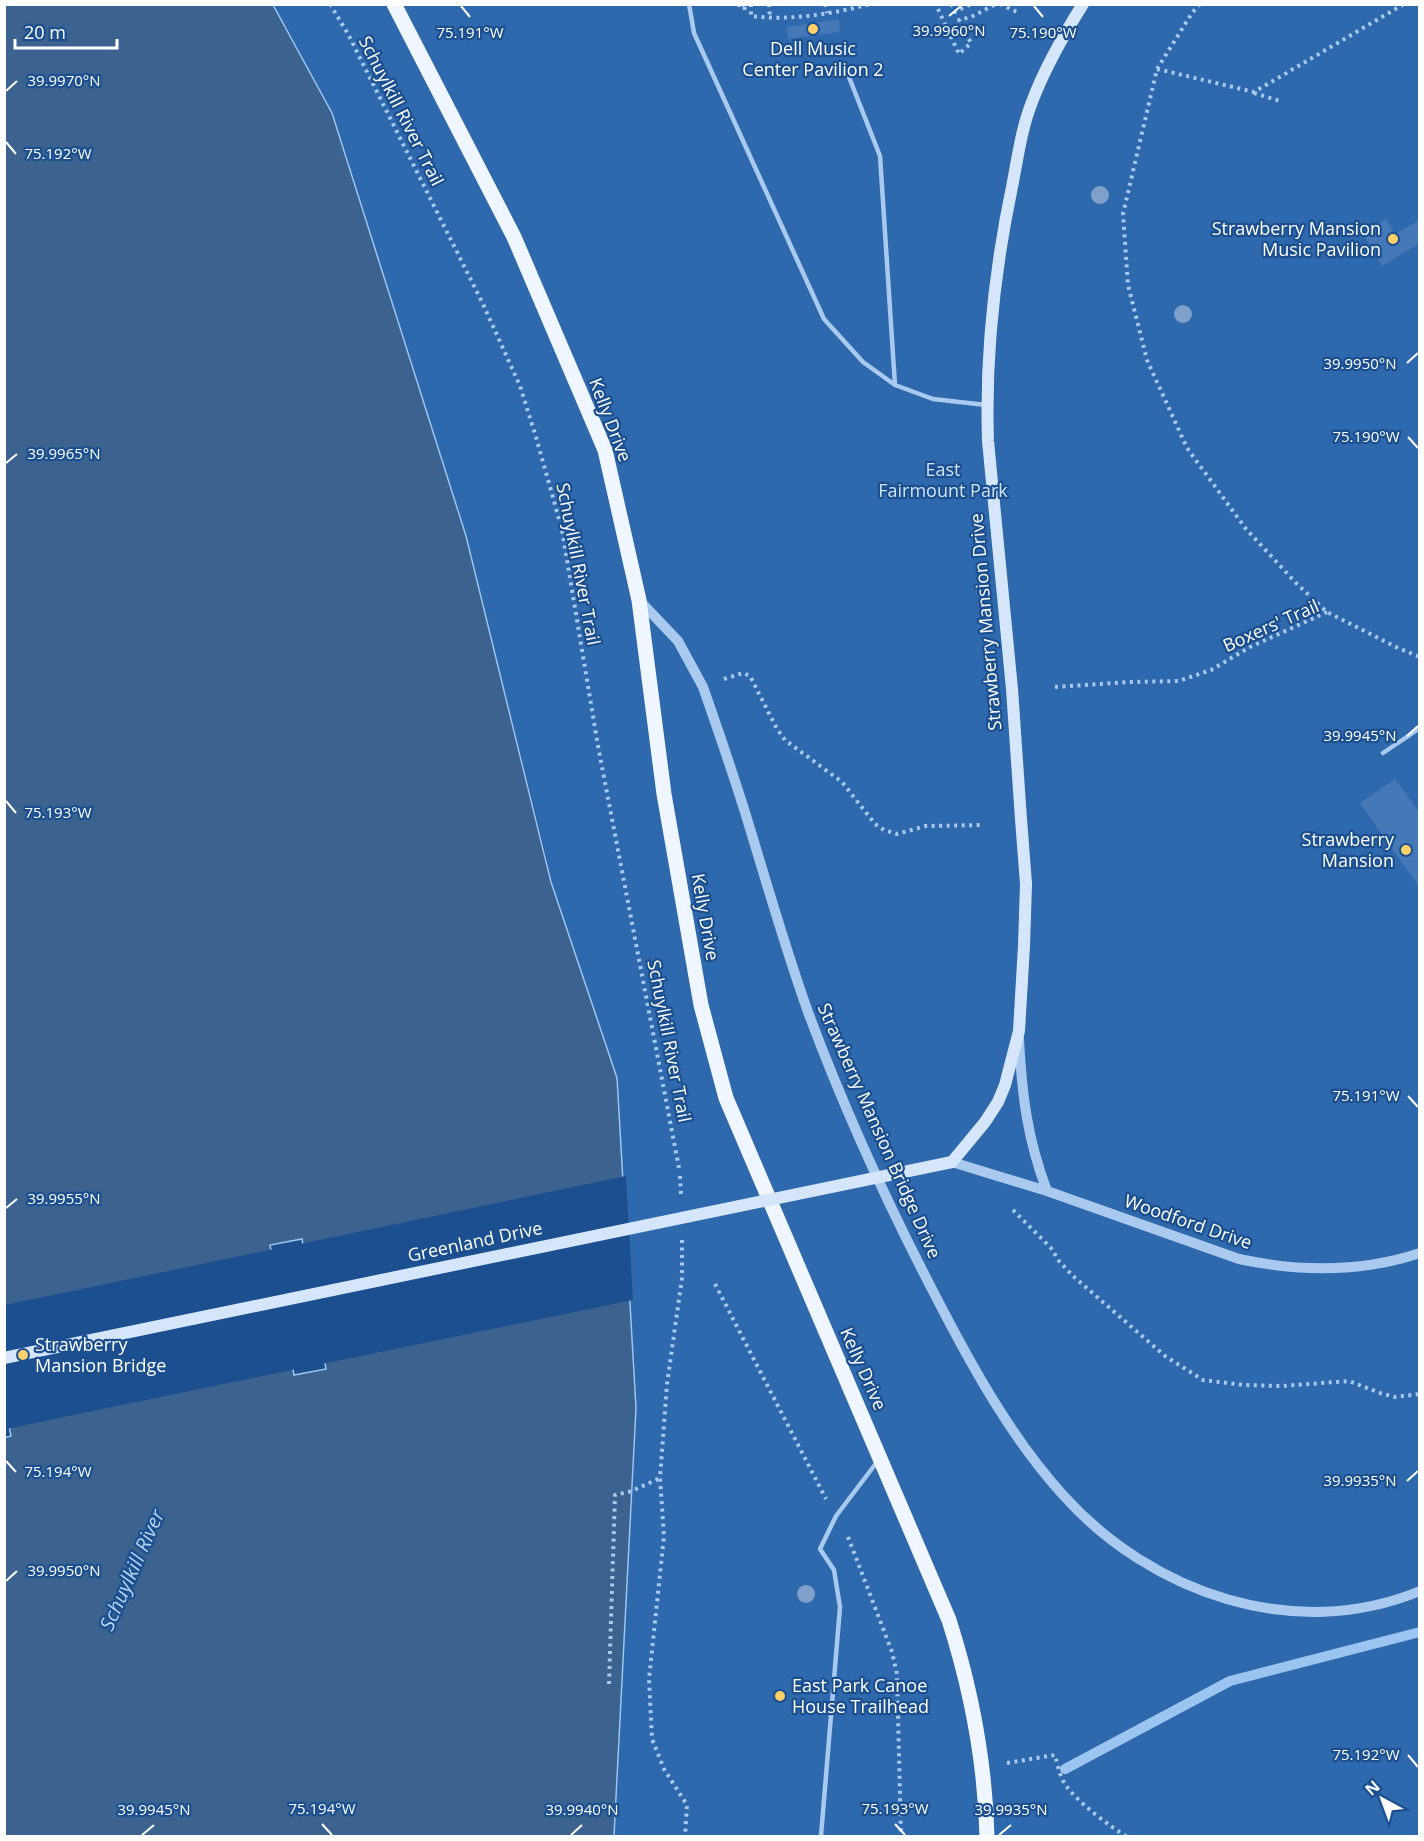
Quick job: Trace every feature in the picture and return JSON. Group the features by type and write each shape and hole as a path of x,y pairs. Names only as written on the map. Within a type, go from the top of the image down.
{"main road":[{"name":"Kelly Drive","path":"394,4 514,237 605,450 639,600 664,794 688,938 701,1005 726,1098 949,1620 968,1681 983,1766 987,1836"},
{"name":"Strawberry Mansion Drive","path":"952,1162 998,1102 1018,1032 1026,884 1012,689 992,488 987,405 993,293 1004,224 1022,135 1031,104 1057,47 1083,4"},
{"name":"Greenland Drive","path":"4,1358 952,1162"}],"street":[{"name":"Strawberry Mansion Bridge Drive","path":"639,600 678,641 703,687 809,1013 839,1089 897,1222 996,1404 1042,1470 1061,1494 1112,1541 1142,1562 1174,1579 1222,1598 1277,1611 1316,1613 1347,1611 1381,1604 1419,1591"},
{"path":"1018,1032 1028,1133 1047,1191"},
{"name":"Woodford Drive","path":"952,1162 1047,1191 1239,1259 1262,1264 1293,1268 1348,1269 1419,1253"}],"lane":[{"path":"689,4 694,33 824,319 863,362 895,385 933,399 987,405"},
{"path":"847,72 880,156 895,385"},
{"path":"1383,753 1419,728"},
{"path":"821,1836 840,1607 834,1570 820,1549 836,1516 880,1458"}],"path":[{"name":"Schuylkill River Trail","path":"330,4 348,34 483,304 520,386 536,437 562,530 598,746 679,1168"},
{"path":"739,4 739,8 745,8 744,4"},
{"path":"751,4 751,16 770,19 827,13 870,4"},
{"path":"769,4 770,19"},
{"path":"825,4 827,13"},
{"path":"951,4 955,12 971,4"},
{"path":"938,9 959,54 970,43 958,20 971,17 998,4 1017,12"},
{"path":"1200,4 1157,69 1123,214 1128,285 1147,360 1187,448 1246,529 1296,583 1327,612"},
{"path":"1254,93 1404,4"},
{"path":"1157,69 1280,101"},
{"name":"Boxers' Trail","path":"1054,687 1179,681 1211,670 1250,647 1327,612 1419,657"},
{"path":"729,677 743,673 750,676 785,740 836,777 875,824 884,830 897,834 926,826 982,825"},
{"path":"680,1176 681,1199"},
{"path":"1014,1210 1051,1248 1073,1276 1165,1356 1203,1380 1244,1386 1282,1386 1349,1381 1395,1397 1419,1394"},
{"path":"681,1233 682,1278 668,1384 660,1478 664,1536 650,1679 652,1739 664,1769 687,1805 685,1836"},
{"path":"715,1284 827,1502"},
{"path":"609,1684 615,1495 632,1491 660,1478"},
{"path":"846,1532 892,1652 897,1674 901,1836"},
{"path":"983,1766 1055,1755 1067,1788 1085,1806 1126,1836"}],"green space":[{"name":"East Fairmount Park","path":"273,5 1419,5 1419,1836 614,1836 620,1723 551,882 547,860 466,536 332,113"}],"water":[{"name":"Schuylkill River","path":"5,5 273,5 332,113 466,536 551,882 617,1078 636,1408 614,1836 5,1836 4,1438 11,1436 4,1402","holes":["302,1239 326,1369 294,1375 270,1245"]}],"pier":[{"path":"626,1176 633,1300 322,1364 300,1244"},
{"path":"274,1249 296,1369 6,1429 4,1418 5,1305"}],"building":[{"name":"Dell Music Center Pavilion 2","path":"839,19 840,32 788,39 786,27"},
{"name":"Strawberry Mansion Music Pavilion","path":"1386,219 1395,234 1420,220 1420,243 1382,266 1362,233"},
{"name":"Strawberry Mansion","path":"1395,779 1420,813 1420,888 1360,803"}],"waterway":[{"path":"1065,1769 1230,1681 1420,1632"}],"place":[{"name":"Dell Music Center Pavilion 2","path":"813,29"},
{"name":"Strawberry Mansion Music Pavilion","path":"1393,239"},
{"name":"Strawberry Mansion","path":"1406,850"},
{"name":"Strawberry Mansion Bridge","path":"23,1355"},
{"name":"East Park Canoe House Trailhead","path":"780,1696"}]}
